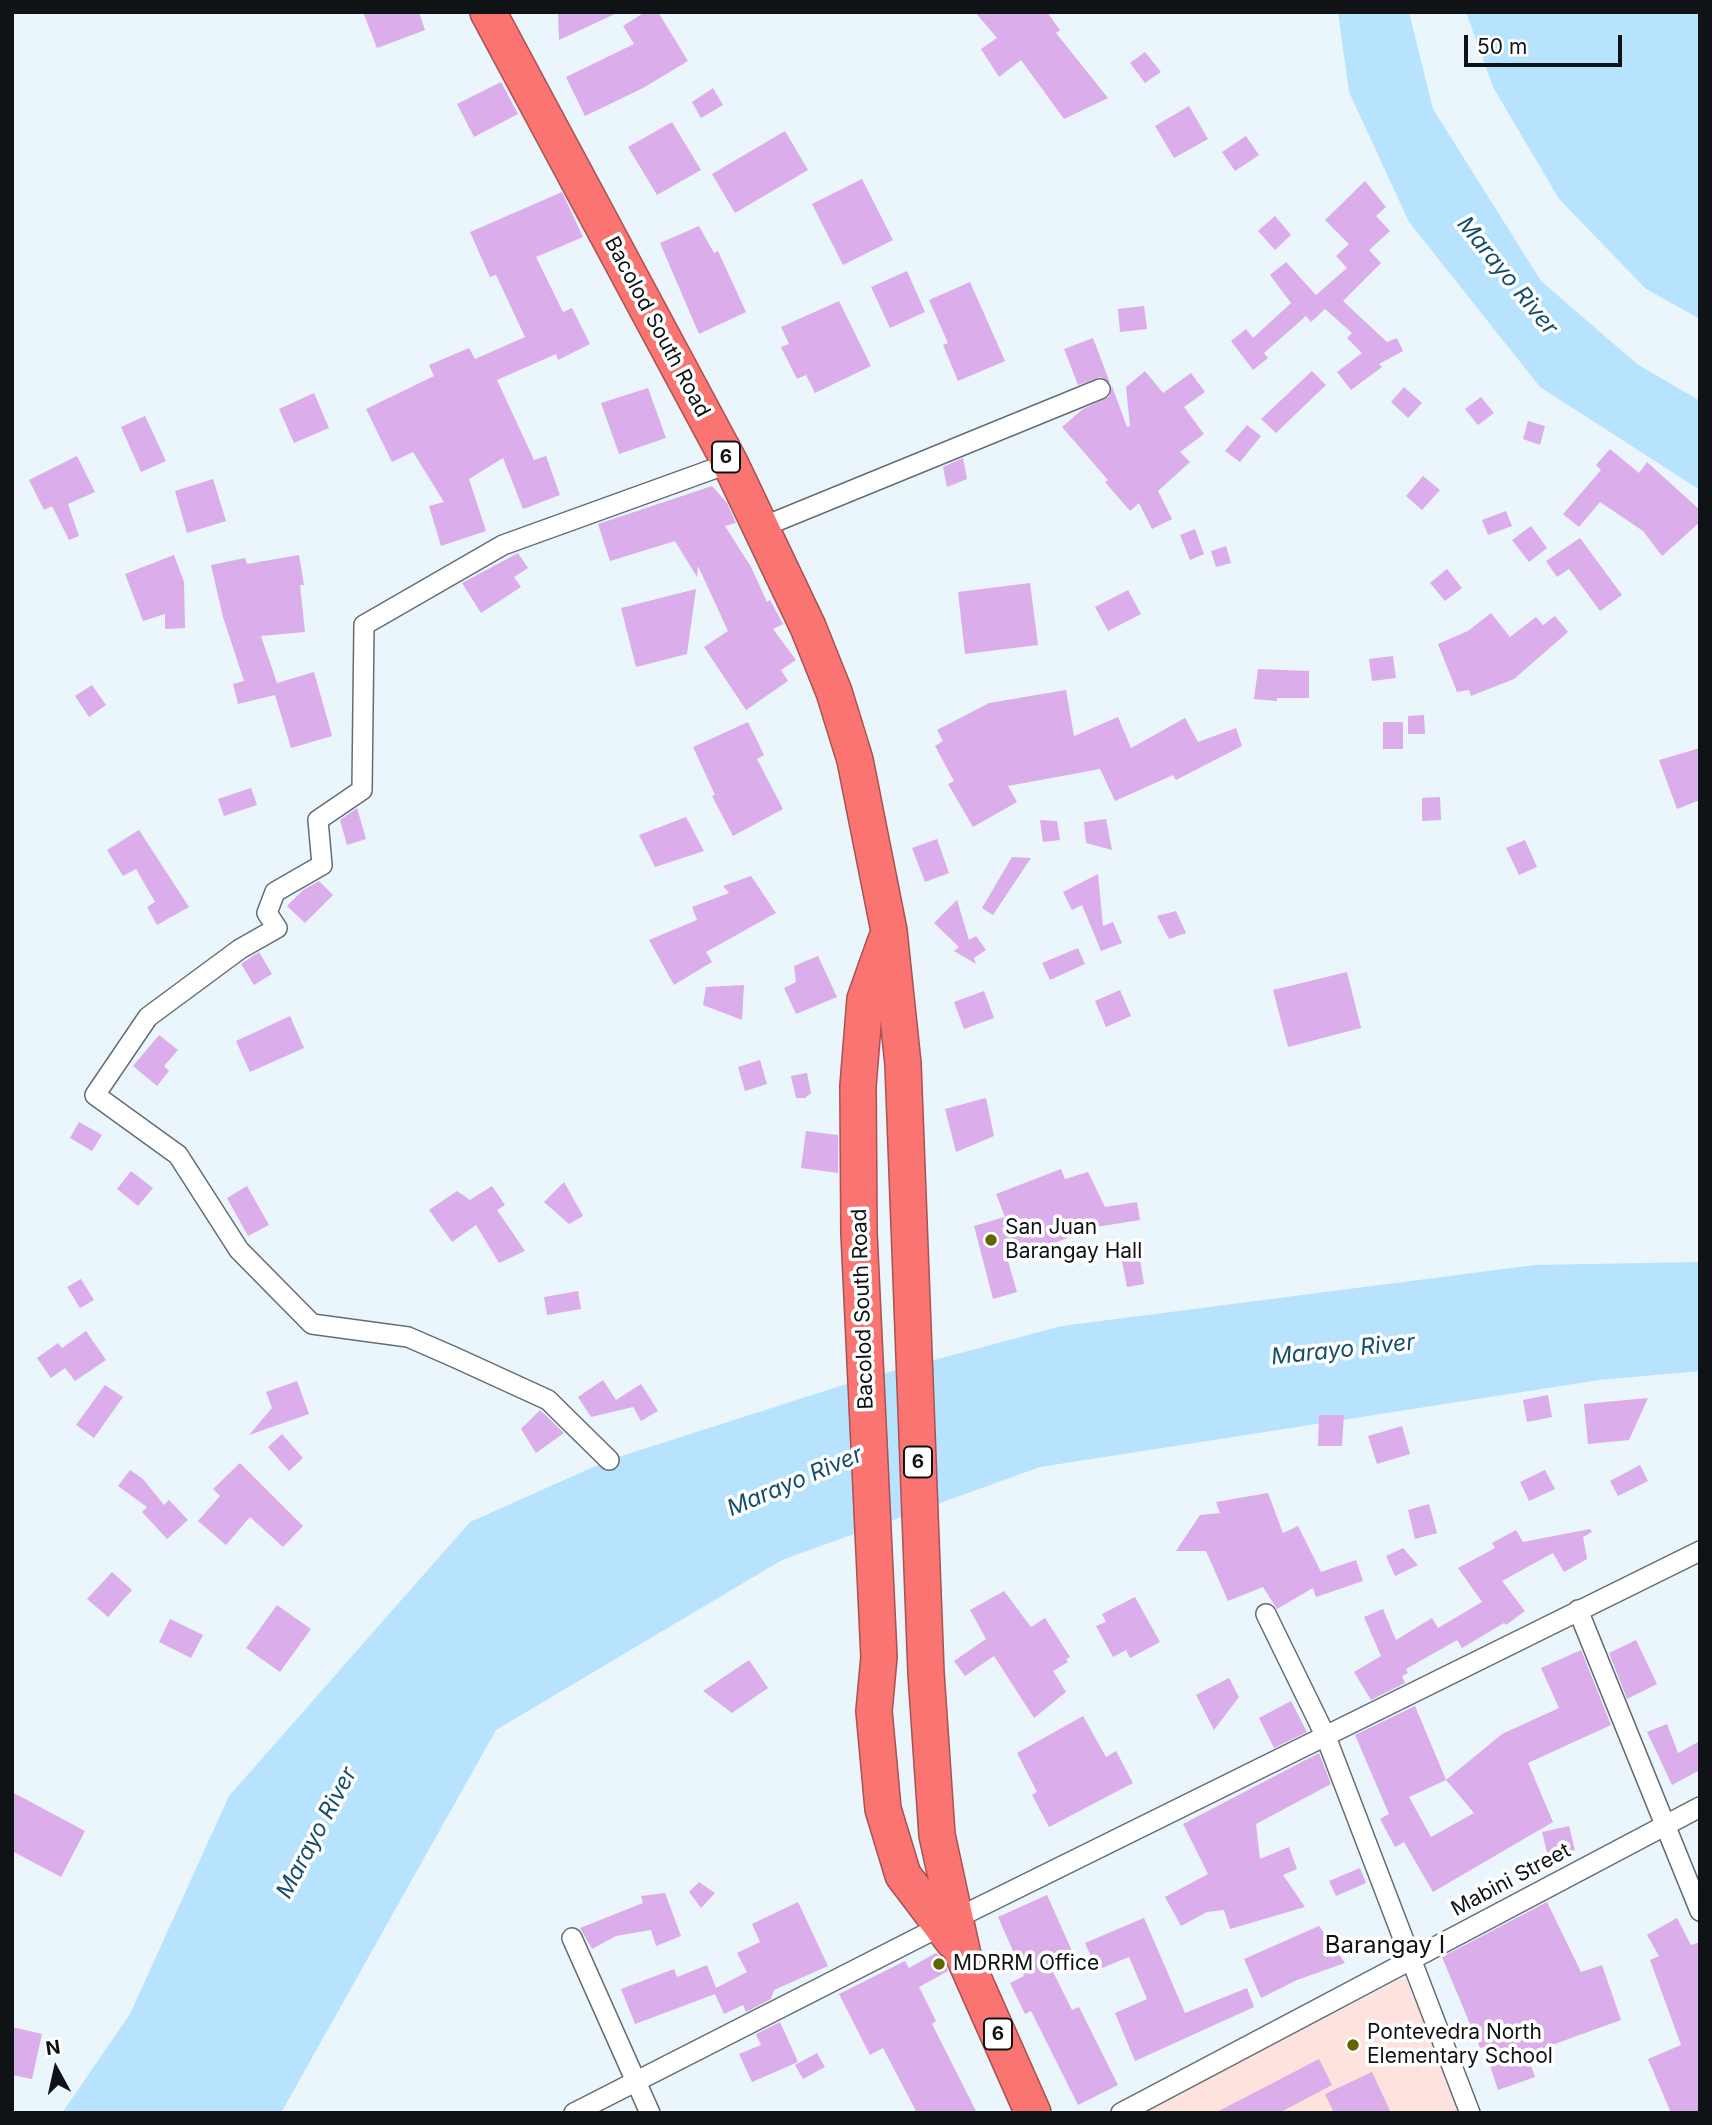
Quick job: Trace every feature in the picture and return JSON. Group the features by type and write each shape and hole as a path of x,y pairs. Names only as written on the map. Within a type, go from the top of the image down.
{"highway":[{"name":"Bacolod South Road","path":"488,12 730,463 808,627 834,692 855,760 889,931 903,1064 926,1673 937,1835 947,1923"},
{"name":"Bacolod South Road","path":"889,931 864,999 858,1086 859,1233 878,1657 874,1711 883,1809 904,1875 947,1923"},
{"name":"6","path":"947,1923 1033,2113"}],"street":[{"path":"760,528 1100,389"},
{"path":"609,1460 548,1400 408,1337 312,1324 239,1250 178,1155 94,1095 148,1017 240,949 277,928 267,913 275,892 322,865 318,820 362,790 363,625 503,545 730,463"},
{"path":"574,2113 947,1923 1577,1610 1700,1552"},
{"path":"1577,1610 1700,1911"},
{"path":"1266,1614 1326,1737 1470,2113"},
{"name":"Mabini Street","path":"1121,2113 1700,1807"},
{"path":"572,1938 650,2113"}],"shaded area":[{"name":"Pontevedra North Elementary School","path":"1405,1977 1461,2113 1141,2113"}],"water":[{"name":"Marayo River","path":"1338,12 1409,12 1433,109 1541,281 1637,364 1700,401 1700,490 1540,387 1409,222 1349,92"},
{"path":"1466,12 1700,12 1700,319 1646,289 1559,199 1493,87"},
{"name":"Marayo River","path":"1700,1262 1700,1371 1599,1380 1040,1467 782,1560 496,1730 281,2113 62,2113 130,2014 229,1796 470,1522 609,1460 859,1380 1062,1326 1535,1265"}],"building":[{"path":"363,12 419,12 425,30 377,48"},
{"path":"558,12 619,12 559,40"},
{"path":"645,12 658,12 688,61 643,88 585,116 566,77 634,44 623,26"},
{"path":"975,12 1047,12 1060,30 1056,33 1108,98 1064,119 1021,60 999,77 981,49 997,38"},
{"path":"1145,52 1161,72 1145,83 1130,63"},
{"path":"501,82 518,114 474,137 457,104"},
{"path":"713,88 723,105 701,118 692,102"},
{"path":"1189,106 1208,139 1174,158 1155,126"},
{"path":"672,122 701,170 657,195 628,147"},
{"path":"785,131 808,170 735,213 712,174"},
{"path":"1246,136 1259,155 1235,171 1222,152"},
{"path":"862,179 893,240 843,265 812,204"},
{"path":"1365,181 1386,207 1376,216 1390,231 1369,250 1381,263 1343,301 1387,342 1397,338 1403,351 1379,364 1382,367 1351,390 1337,372 1362,353 1347,338 1352,333 1325,309 1311,322 1306,316 1264,353 1268,358 1253,370 1231,341 1246,329 1253,338 1291,303 1270,275 1286,262 1316,295 1347,268 1336,256 1349,244 1325,220"},
{"path":"562,192 583,237 536,257 563,312 572,308 590,344 558,360 556,354 497,380 534,460 546,456 560,495 523,509 503,458 469,479 486,531 441,546 429,506 444,502 413,452 392,462 366,409 434,376 429,365 469,348 475,359 525,337 496,275 490,277 470,232"},
{"path":"1275,216 1291,235 1275,250 1258,231"},
{"path":"699,226 714,253 718,251 746,312 699,334 660,243"},
{"path":"907,271 925,312 890,328 871,287"},
{"path":"970,282 1005,361 958,381 943,345 948,343 929,300"},
{"path":"839,301 871,366 815,393 806,375 797,379 781,347 789,344 781,327"},
{"path":"1144,306 1147,329 1120,332 1118,309"},
{"path":"1093,338 1110,383 1101,377 1078,385 1064,349"},
{"path":"1145,371 1163,393 1191,373 1205,392 1184,407 1204,434 1180,452 1190,462 1158,491 1172,519 1152,529 1139,503 1130,511 1105,482 1108,480 1062,427 1083,409 1109,397 1112,386 1127,427 1130,426 1126,387"},
{"path":"1312,371 1326,385 1276,433 1261,419"},
{"path":"1404,387 1422,403 1408,418 1391,402"},
{"path":"648,388 666,438 619,454 601,403"},
{"path":"314,393 329,428 294,443 279,409"},
{"path":"1481,397 1494,413 1478,425 1465,409"},
{"path":"145,416 166,461 141,472 121,427"},
{"path":"1528,421 1545,426 1540,445 1523,439"},
{"path":"1247,425 1261,436 1240,462 1225,451"},
{"path":"1610,449 1639,473 1647,462 1700,510 1700,522 1662,556 1643,531 1600,502 1579,527 1563,514 1601,470 1596,465"},
{"path":"77,456 95,492 68,504 79,536 69,540 52,506 44,510 29,480"},
{"path":"963,458 967,479 947,487 943,467"},
{"path":"1423,476 1440,490 1422,510 1406,496"},
{"path":"213,479 226,521 187,533 175,491"},
{"path":"712,486 727,503 736,523 725,526 751,567 767,602 770,600 783,624 773,629 796,660 781,670 788,681 746,710 704,647 728,631 698,566 697,577 675,541 610,561 598,524"},
{"path":"1506,511 1512,526 1488,535 1482,520"},
{"path":"1531,526 1547,548 1529,562 1512,540"},
{"path":"1195,529 1204,554 1190,560 1180,535"},
{"path":"1580,538 1622,595 1600,611 1569,569 1557,577 1546,561"},
{"path":"1226,546 1231,563 1216,567 1211,551"},
{"path":"518,553 528,568 514,577 521,587 481,613 462,583"},
{"path":"174,555 184,582 185,628 165,629 165,614 143,621 125,574"},
{"path":"299,555 304,585 300,585 305,632 261,636 277,683 314,672 332,736 291,748 275,695 238,704 233,684 244,681 223,617 211,565 245,558 247,564"},
{"path":"1447,569 1462,588 1445,601 1430,583"},
{"path":"1030,583 1038,645 965,654 958,592"},
{"path":"696,589 687,654 636,667 621,608"},
{"path":"1128,590 1141,614 1108,631 1095,607"},
{"path":"1491,613 1510,637 1536,617 1543,625 1555,616 1568,632 1514,679 1471,696 1469,690 1457,692 1438,644 1468,631"},
{"path":"1393,656 1396,678 1372,681 1369,659"},
{"path":"1258,669 1309,671 1309,698 1277,698 1277,701 1254,699"},
{"path":"92,685 106,705 89,717 75,696"},
{"path":"1066,690 1074,736 1118,717 1131,748 1185,718 1198,742 1236,728 1242,746 1176,780 1173,775 1115,801 1100,769 1008,786 1017,802 973,827 948,784 954,781 935,746 943,741 937,730 989,703"},
{"path":"1424,715 1425,734 1408,734 1408,716"},
{"path":"748,722 764,755 757,759 783,809 733,836 712,796 715,795 693,747"},
{"path":"1383,722 1403,722 1403,749 1383,749"},
{"path":"1700,748 1700,800 1677,809 1659,760"},
{"path":"251,788 257,805 224,816 218,799"},
{"path":"1440,797 1441,820 1422,821 1422,798"},
{"path":"357,808 366,839 347,845 340,820"},
{"path":"686,817 704,851 655,867 639,835"},
{"path":"1106,819 1112,850 1086,843 1084,822"},
{"path":"1040,820 1057,821 1060,840 1043,842"},
{"path":"139,830 189,907 157,925 147,907 155,902 136,869 123,876 107,850"},
{"path":"937,839 949,873 925,882 912,848"},
{"path":"1525,840 1537,867 1519,875 1506,848"},
{"path":"1012,857 1031,858 993,915 982,908"},
{"path":"1098,874 1103,926 1113,922 1122,943 1101,951 1082,905 1072,910 1063,892"},
{"path":"751,876 776,913 706,952 712,962 674,985 649,940 697,920 692,907 729,893 723,886"},
{"path":"319,881 333,895 305,923 287,906 303,890"},
{"path":"957,900 969,940 976,936 986,950 974,958 976,964 954,951 959,947 934,923"},
{"path":"1176,911 1186,933 1169,939 1157,916"},
{"path":"1078,948 1085,964 1050,980 1042,963"},
{"path":"259,952 272,974 254,985 241,964"},
{"path":"818,956 837,997 796,1014 784,988 796,982 794,966"},
{"path":"1347,972 1361,1028 1288,1047 1273,990"},
{"path":"744,985 742,1020 703,1005 706,987"},
{"path":"1120,990 1131,1016 1106,1027 1095,1001"},
{"path":"984,991 994,1018 964,1029 954,1002"},
{"path":"290,1016 304,1048 250,1072 236,1041"},
{"path":"159,1035 178,1050 164,1066 169,1071 157,1086 133,1066"},
{"path":"760,1060 767,1084 745,1091 738,1067"},
{"path":"807,1073 811,1093 805,1098 796,1098 791,1076"},
{"path":"986,1098 994,1136 956,1152 945,1109"},
{"path":"79,1122 102,1135 92,1151 70,1138"},
{"path":"806,1131 838,1135 838,1173 801,1168"},
{"path":"1061,1169 1065,1179 1088,1172 1105,1207 1137,1202 1140,1220 1096,1227 1008,1261 1017,1292 993,1299 974,1226 1005,1217 996,1194"},
{"path":"131,1171 153,1188 138,1206 117,1189"},
{"path":"564,1182 583,1216 569,1224 544,1202"},
{"path":"247,1186 269,1225 248,1236 227,1198"},
{"path":"492,1186 505,1205 497,1210 525,1251 499,1263 476,1225 452,1242 429,1210 457,1191 470,1200"},
{"path":"1140,1260 1144,1284 1127,1287 1122,1261"},
{"path":"81,1279 94,1300 80,1308 67,1287"},
{"path":"578,1291 581,1309 547,1315 544,1297"},
{"path":"86,1331 106,1360 75,1381 65,1368 51,1378 37,1358 58,1343 62,1348"},
{"path":"603,1380 616,1400 641,1384 658,1411 641,1421 633,1407 591,1417 578,1397"},
{"path":"297,1381 309,1414 249,1435 272,1408 266,1392"},
{"path":"105,1385 123,1397 94,1438 76,1425"},
{"path":"1548,1395 1552,1417 1527,1422 1523,1400"},
{"path":"1648,1398 1629,1440 1588,1444 1584,1404"},
{"path":"540,1410 564,1433 536,1453 521,1429"},
{"path":"1319,1415 1344,1415 1342,1446 1318,1446"},
{"path":"1402,1426 1410,1454 1377,1464 1368,1436"},
{"path":"282,1434 303,1458 289,1471 268,1447"},
{"path":"240,1463 303,1526 283,1547 250,1517 226,1545 198,1521 220,1496 213,1489"},
{"path":"1640,1465 1648,1481 1618,1496 1610,1481"},
{"path":"130,1470 143,1479 164,1505 169,1500 188,1520 167,1539 142,1512 147,1507 118,1486"},
{"path":"1545,1470 1555,1489 1529,1501 1520,1482"},
{"path":"1268,1493 1283,1533 1298,1526 1321,1572 1356,1560 1363,1581 1316,1597 1313,1588 1277,1609 1263,1587 1228,1601 1206,1551 1176,1551 1200,1515 1220,1513 1216,1502"},
{"path":"1429,1504 1437,1533 1415,1539 1408,1510"},
{"path":"1590,1529 1592,1532 1583,1537 1587,1559 1564,1572 1553,1553 1502,1581 1525,1611 1506,1625 1504,1623 1462,1648 1457,1640 1406,1669 1408,1673 1402,1676 1405,1683 1371,1700 1354,1672 1381,1656 1364,1617 1383,1609 1396,1640 1432,1618 1438,1628 1482,1602 1458,1568 1495,1548 1492,1543 1516,1530 1523,1542"},
{"path":"1403,1548 1418,1565 1395,1576 1386,1556"},
{"path":"112,1572 132,1590 108,1617 87,1599"},
{"path":"1004,1591 1031,1627 1045,1618 1070,1657 1066,1659 1068,1662 1053,1671 1066,1692 1034,1718 994,1656 965,1676 954,1661 986,1639 970,1610"},
{"path":"1135,1597 1160,1642 1130,1658 1126,1650 1113,1657 1096,1626 1106,1622 1102,1614"},
{"path":"277,1605 311,1629 280,1672 246,1648"},
{"path":"170,1619 203,1635 191,1658 159,1642"},
{"path":"1636,1640 1657,1684 1627,1699 1609,1653"},
{"path":"1581,1650 1611,1725 1528,1763 1553,1822 1433,1892 1404,1842 1395,1847 1380,1819 1389,1814 1355,1735 1415,1706 1446,1780 1502,1734 1559,1708 1541,1668","holes":["1446,1780 1474,1813 1431,1837 1409,1797"]},
{"path":"749,1660 768,1688 732,1713 703,1691"},
{"path":"1229,1678 1239,1697 1214,1730 1196,1695"},
{"path":"1291,1701 1307,1732 1274,1748 1259,1718"},
{"path":"1083,1716 1106,1757 1116,1751 1133,1783 1049,1827 1032,1795 1037,1792 1017,1753"},
{"path":"1667,1724 1678,1753 1700,1741 1700,1770 1672,1785 1647,1732"},
{"path":"1319,1753 1331,1784 1256,1824 1260,1859 1289,1847 1297,1869 1283,1875 1305,1907 1230,1929 1224,1910 1207,1912 1181,1926 1165,1897 1208,1874 1183,1824"},
{"path":"12,1792 85,1831 61,1877 12,1851"},
{"path":"1569,1826 1575,1850 1548,1856 1542,1832"},
{"path":"1360,1868 1366,1883 1336,1896 1329,1881"},
{"path":"699,1882 715,1893 701,1908 689,1892"},
{"path":"665,1893 681,1936 656,1946 651,1930 616,1936 592,1949 580,1928 643,1903 641,1896"},
{"path":"1047,1895 1072,1951 1048,1962 1072,2010 1079,2007 1118,2085 1078,2105 1031,2011 1025,2014 1010,1983 1024,1976 998,1917"},
{"path":"798,1902 828,1966 774,1990 771,1999 746,2012 743,2005 724,2014 715,1994 635,2024 621,1989 674,1969 677,1977 707,1965 716,1988 747,1972 737,1953 760,1942 752,1924"},
{"path":"1547,1902 1581,1972 1602,1965 1621,2020 1527,2054 1535,2077 1498,2090 1484,2047 1480,2048 1442,1957"},
{"path":"1144,1918 1185,2013 1247,1988 1254,2007 1135,2061 1115,2013 1147,1999 1129,1957 1097,1970 1085,1943"},
{"path":"1677,1918 1691,1945 1700,1942 1700,2113 1671,2113 1648,2059 1681,2045 1650,1960 1659,1956 1647,1935"},
{"path":"1319,1926 1345,1963 1297,1980 1261,1998 1244,1959"},
{"path":"936,1953 943,1958 948,1971 919,1987 936,2021 932,2024 977,2113 917,2113 883,2048 870,2055 839,1994 905,1961 909,1968"},
{"path":"780,2022 798,2062 752,2082 739,2054 761,2045 756,2034"},
{"path":"12,2027 42,2034 32,2079 12,2075"},
{"path":"817,2053 825,2067 803,2079 795,2065"},
{"path":"1319,2059 1332,2085 1279,2113 1215,2113"},
{"path":"1372,2072 1391,2113 1334,2113 1325,2094"}],"place":[{"name":"San Juan Barangay Hall","path":"991,1240"},
{"name":"MDRRM Office","path":"939,1964"},
{"name":"Pontevedra North Elementary School","path":"1353,2045"}],"district":[{"name":"Barangay Ⅰ","path":"1385,1946"}]}
